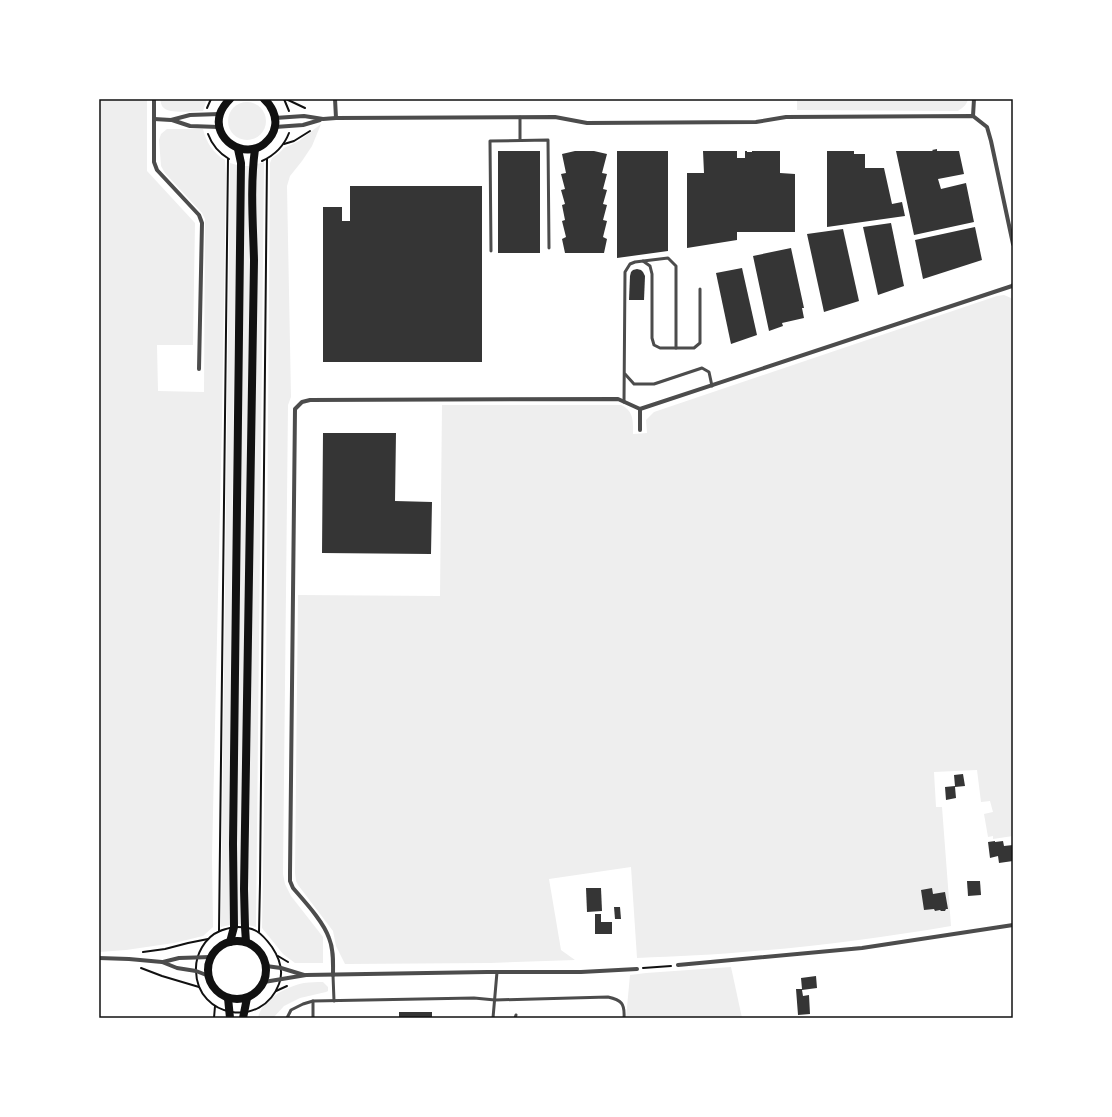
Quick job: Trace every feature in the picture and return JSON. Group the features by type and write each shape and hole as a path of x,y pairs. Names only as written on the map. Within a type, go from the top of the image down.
{"main road":[{"path":"230,99 224,105 220,114 219,127 226,141 238,149 246,150 255,149 262,146 268,141 275,127 275,118 272,108 264,99"},
{"path":"230,942 234,927 233,844 241,163 238,149"},
{"path":"246,942 245,865 254,260 252,200 255,149"},
{"path":"230,942 246,942 256,947 262,955 267,973 258,992 240,1000 228,998 219,993 213,986 209,976 208,966 211,956 219,947 230,942"},
{"path":"228,998 230,1015"},
{"path":"243,1015 247,998"}],"street":[{"path":"154,99 154,162 157,170 199,215 202,223 199,369"},
{"path":"335,99 336,118"},
{"path":"973,116 974,99"},
{"path":"154,120 171,120 190,114 220,114"},
{"path":"275,118 304,116 323,119"},
{"path":"275,127 303,125 323,119 336,118 555,117 587,123 756,122 786,117 973,116 987,127 1013,244"},
{"path":"171,120 190,126 219,127"},
{"path":"333,975 333,954 330,938 323,925 293,888 290,881 295,409 302,402 310,400 618,399 640,409 1013,286"},
{"path":"640,409 640,430"},
{"path":"678,965 862,948 1013,925"},
{"path":"162,962 179,958 211,956"},
{"path":"99,958 162,962 177,968 196,971 209,976"},
{"path":"266,966 281,968 306,975"},
{"path":"264,982 306,975 581,972 637,969"}],"lane":[{"path":"520,117 520,140"},
{"path":"491,251 490,141 548,140 549,248"},
{"path":"624,402 625,272 630,264 668,258 676,266 676,348"},
{"path":"643,261 650,266 652,274 652,338 654,344 660,348 694,348 700,343 700,290"},
{"path":"625,374 634,384 654,384 702,368 709,372 712,386"},
{"path":"493,1018 497,972"},
{"path":"333,975 334,1000"},
{"path":"287,1018 291,1010 313,1001 474,998 495,1000 608,997 618,1000 623,1005 624,1018"},
{"path":"313,1001 313,1018"}],"path":[{"path":"283,145 294,141 307,133 323,119"},
{"path":"219,931 228,159"},
{"path":"259,932 267,159"},
{"path":"234,927 245,927 259,932 278,956 281,968 281,979 276,991 263,1005 243,1015 230,1015 215,1006 206,998 199,987 196,979 197,958 202,947 219,931 234,927"},
{"path":"199,987 143,969 129,959 143,952 165,949 209,939"},
{"path":"637,969 678,965"},
{"path":"214,1018 215,1006"}],"shaded area":[{"path":"99,99 147,99 147,171 195,223 193,345 157,345 158,391 204,392 205,219 202,213 165,173 161,166 159,140 161,134 167,129 203,129 211,147 225,160 226,175 212,857 213,927 203,936 174,943 126,950 99,952"},
{"path":"160,99 207,99 203,111 182,112 167,110 162,106"},
{"path":"797,99 968,99 965,105 958,111 797,110"},
{"path":"243,102 251,102 261,107 265,114 265,128 261,135 251,140 243,140 233,135 231,132 228,125 228,117 233,107 236,105"},
{"path":"321,124 312,146 290,176 287,186 291,397 288,405 283,874 285,884 291,896 323,937 323,963 295,963 283,954 262,928 266,686 270,163 272,158 284,148 299,141"},
{"path":"264,162 256,927 248,925 247,883 249,852 255,251 254,165"},
{"path":"230,163 237,165 238,193 234,364 229,849 230,925 221,927"},
{"path":"244,166 249,166 250,233 243,835 241,924 236,924 235,859"},
{"path":"1004,295 1011,298 1013,301 1013,836 993,839 993,836 988,837 984,814 993,812 990,801 981,802 977,770 934,772 936,807 942,807 951,926 804,947 726,954 637,958 631,867 549,879 561,950 575,960 490,963 345,964 336,946 333,931 296,881 298,595 440,596 442,405 621,405 631,413 633,421 633,434 647,433 646,420 654,412 997,296"},
{"path":"731,967 742,1018 626,1018 630,975"},
{"path":"323,982 328,987 328,991 300,998 284,1006 273,1018 258,1018 264,1005 276,995 290,987 304,983"}],"building":[{"path":"937,149 937,151 959,151 964,174 938,179 941,189 966,183 974,222 914,235 896,151 933,151 932,150"},
{"path":"498,151 540,151 540,253 498,253"},
{"path":"575,151 594,151 607,154 602,173 607,174 603,189 607,190 603,204 607,205 603,220 607,221 603,237 607,239 604,253 565,253 562,239 566,237 562,221 565,220 562,205 565,204 561,190 565,189 561,174 566,173 562,154"},
{"path":"617,151 668,151 668,251 617,258"},
{"path":"703,151 737,151 737,158 745,158 745,151 780,151 780,173 795,174 795,232 737,232 737,240 687,248 687,173 704,173"},
{"path":"827,151 854,151 854,154 865,154 865,168 884,168 892,204 902,202 905,216 827,227"},
{"path":"350,186 482,186 482,362 323,362 323,207 342,207 342,221 350,221"},
{"path":"891,223 904,286 878,295 863,227"},
{"path":"975,227 982,260 923,279 915,240"},
{"path":"843,229 859,301 824,312 807,234"},
{"path":"791,248 804,308 802,308 804,318 782,323 783,326 769,331 753,256"},
{"path":"742,268 757,335 731,344 716,273"},
{"path":"637,269 641,270 645,276 644,300 629,300 631,272"},
{"path":"323,433 396,433 395,501 432,502 431,554 322,553"},
{"path":"963,774 965,786 955,787 956,798 946,800 945,787 955,786 954,775"},
{"path":"1003,841 1004,846 1013,845 1013,861 999,863 998,856 990,858 988,842"},
{"path":"967,881 980,881 981,895 968,896"},
{"path":"586,888 601,888 602,911 587,912"},
{"path":"932,888 933,894 945,892 948,909 945,911 935,911 934,909 924,910 921,890"},
{"path":"614,907 620,907 621,919 615,919"},
{"path":"595,914 601,914 601,922 612,922 612,934 595,934"},
{"path":"816,976 817,988 802,990 803,996 809,995 810,1014 798,1015 796,989 802,989 801,978"},
{"path":"399,1012 432,1012 432,1018 399,1018"}]}
